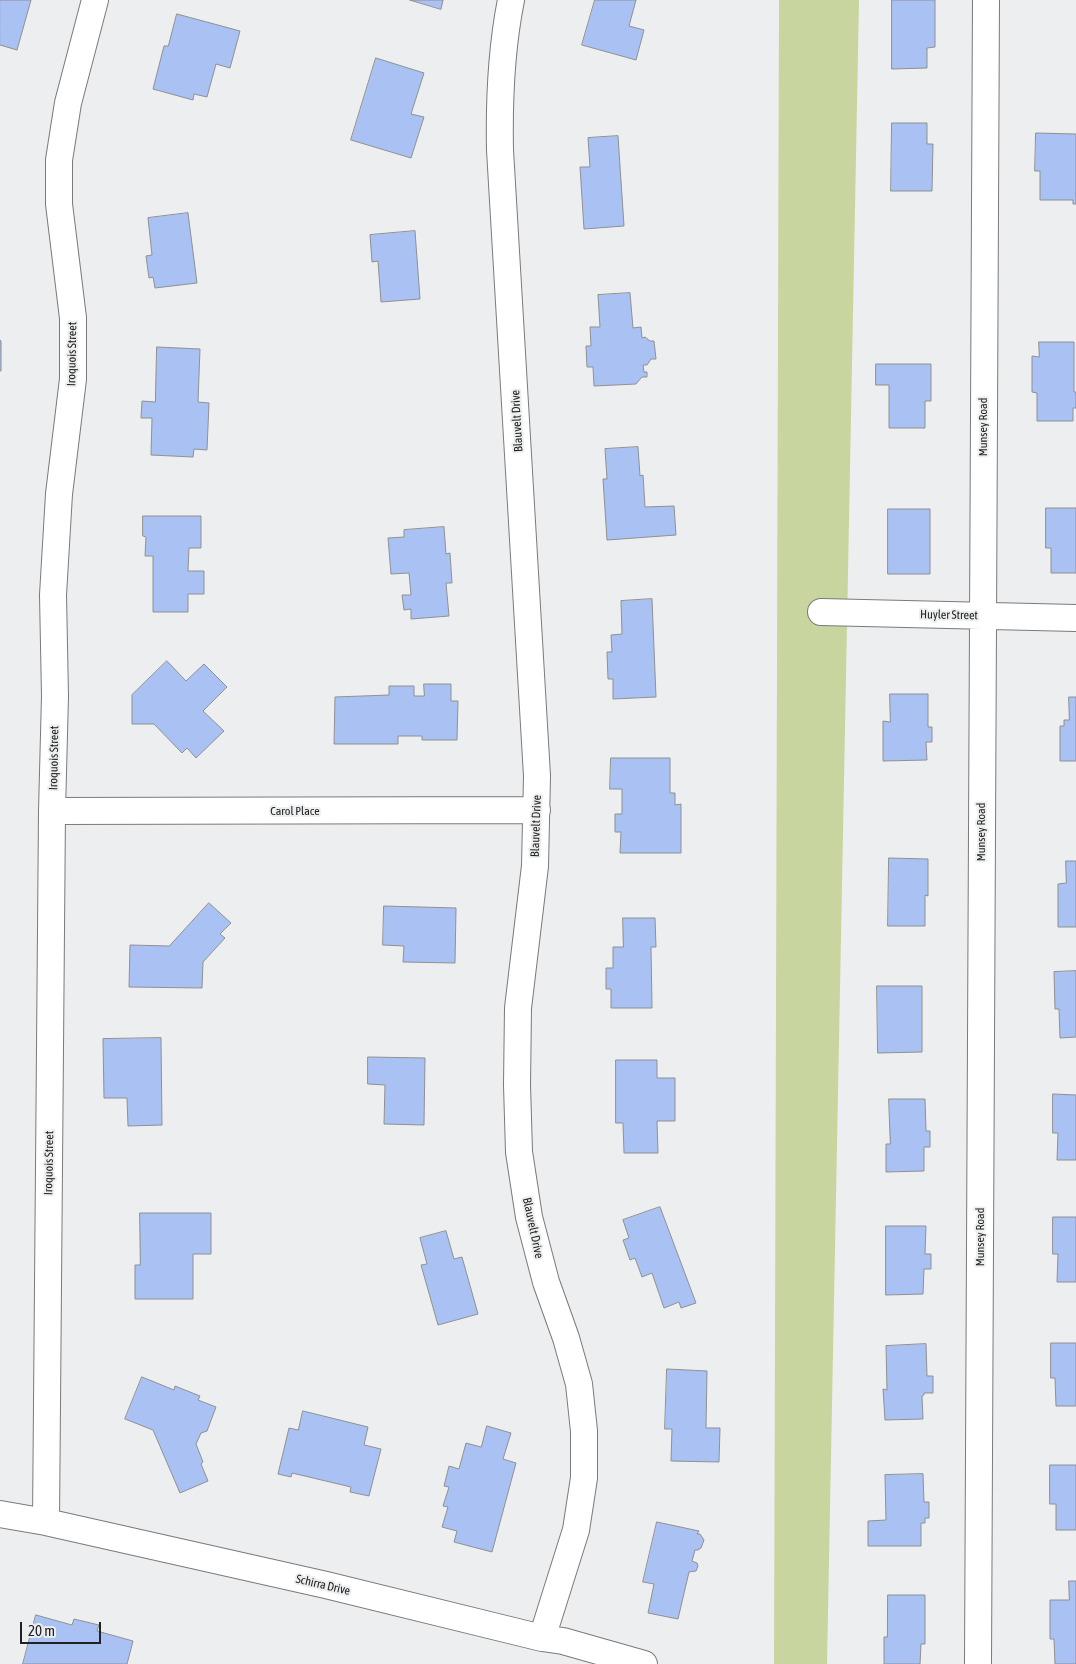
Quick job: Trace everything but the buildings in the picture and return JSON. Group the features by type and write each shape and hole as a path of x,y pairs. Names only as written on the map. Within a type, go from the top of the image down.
{"street":[{"name":"Iroquois Street","path":"46,1522 52,811 55,696 53,595 59,494 73,379 73,318 59,204 59,160 68,102 95,0"},
{"name":"Blauvelt Drive","path":"510,0 502,59 500,150 535,713 537,810 535,866 518,1008 517,1085 519,1152 529,1217 546,1282 566,1338 579,1384 584,1430 584,1478 576,1530 542,1638"},
{"name":"Munsey Road","path":"978,1664 986,0"},
{"name":"Huyler Street","path":"821,612 1076,618"},
{"name":"Carol Place","path":"52,811 537,810"},
{"name":"Schirra Drive","path":"0,1514 46,1522 326,1585 542,1638 562,1641 644,1664"}],"green space":[{"path":"779,0 859,0 827,1664 774,1664"}]}
